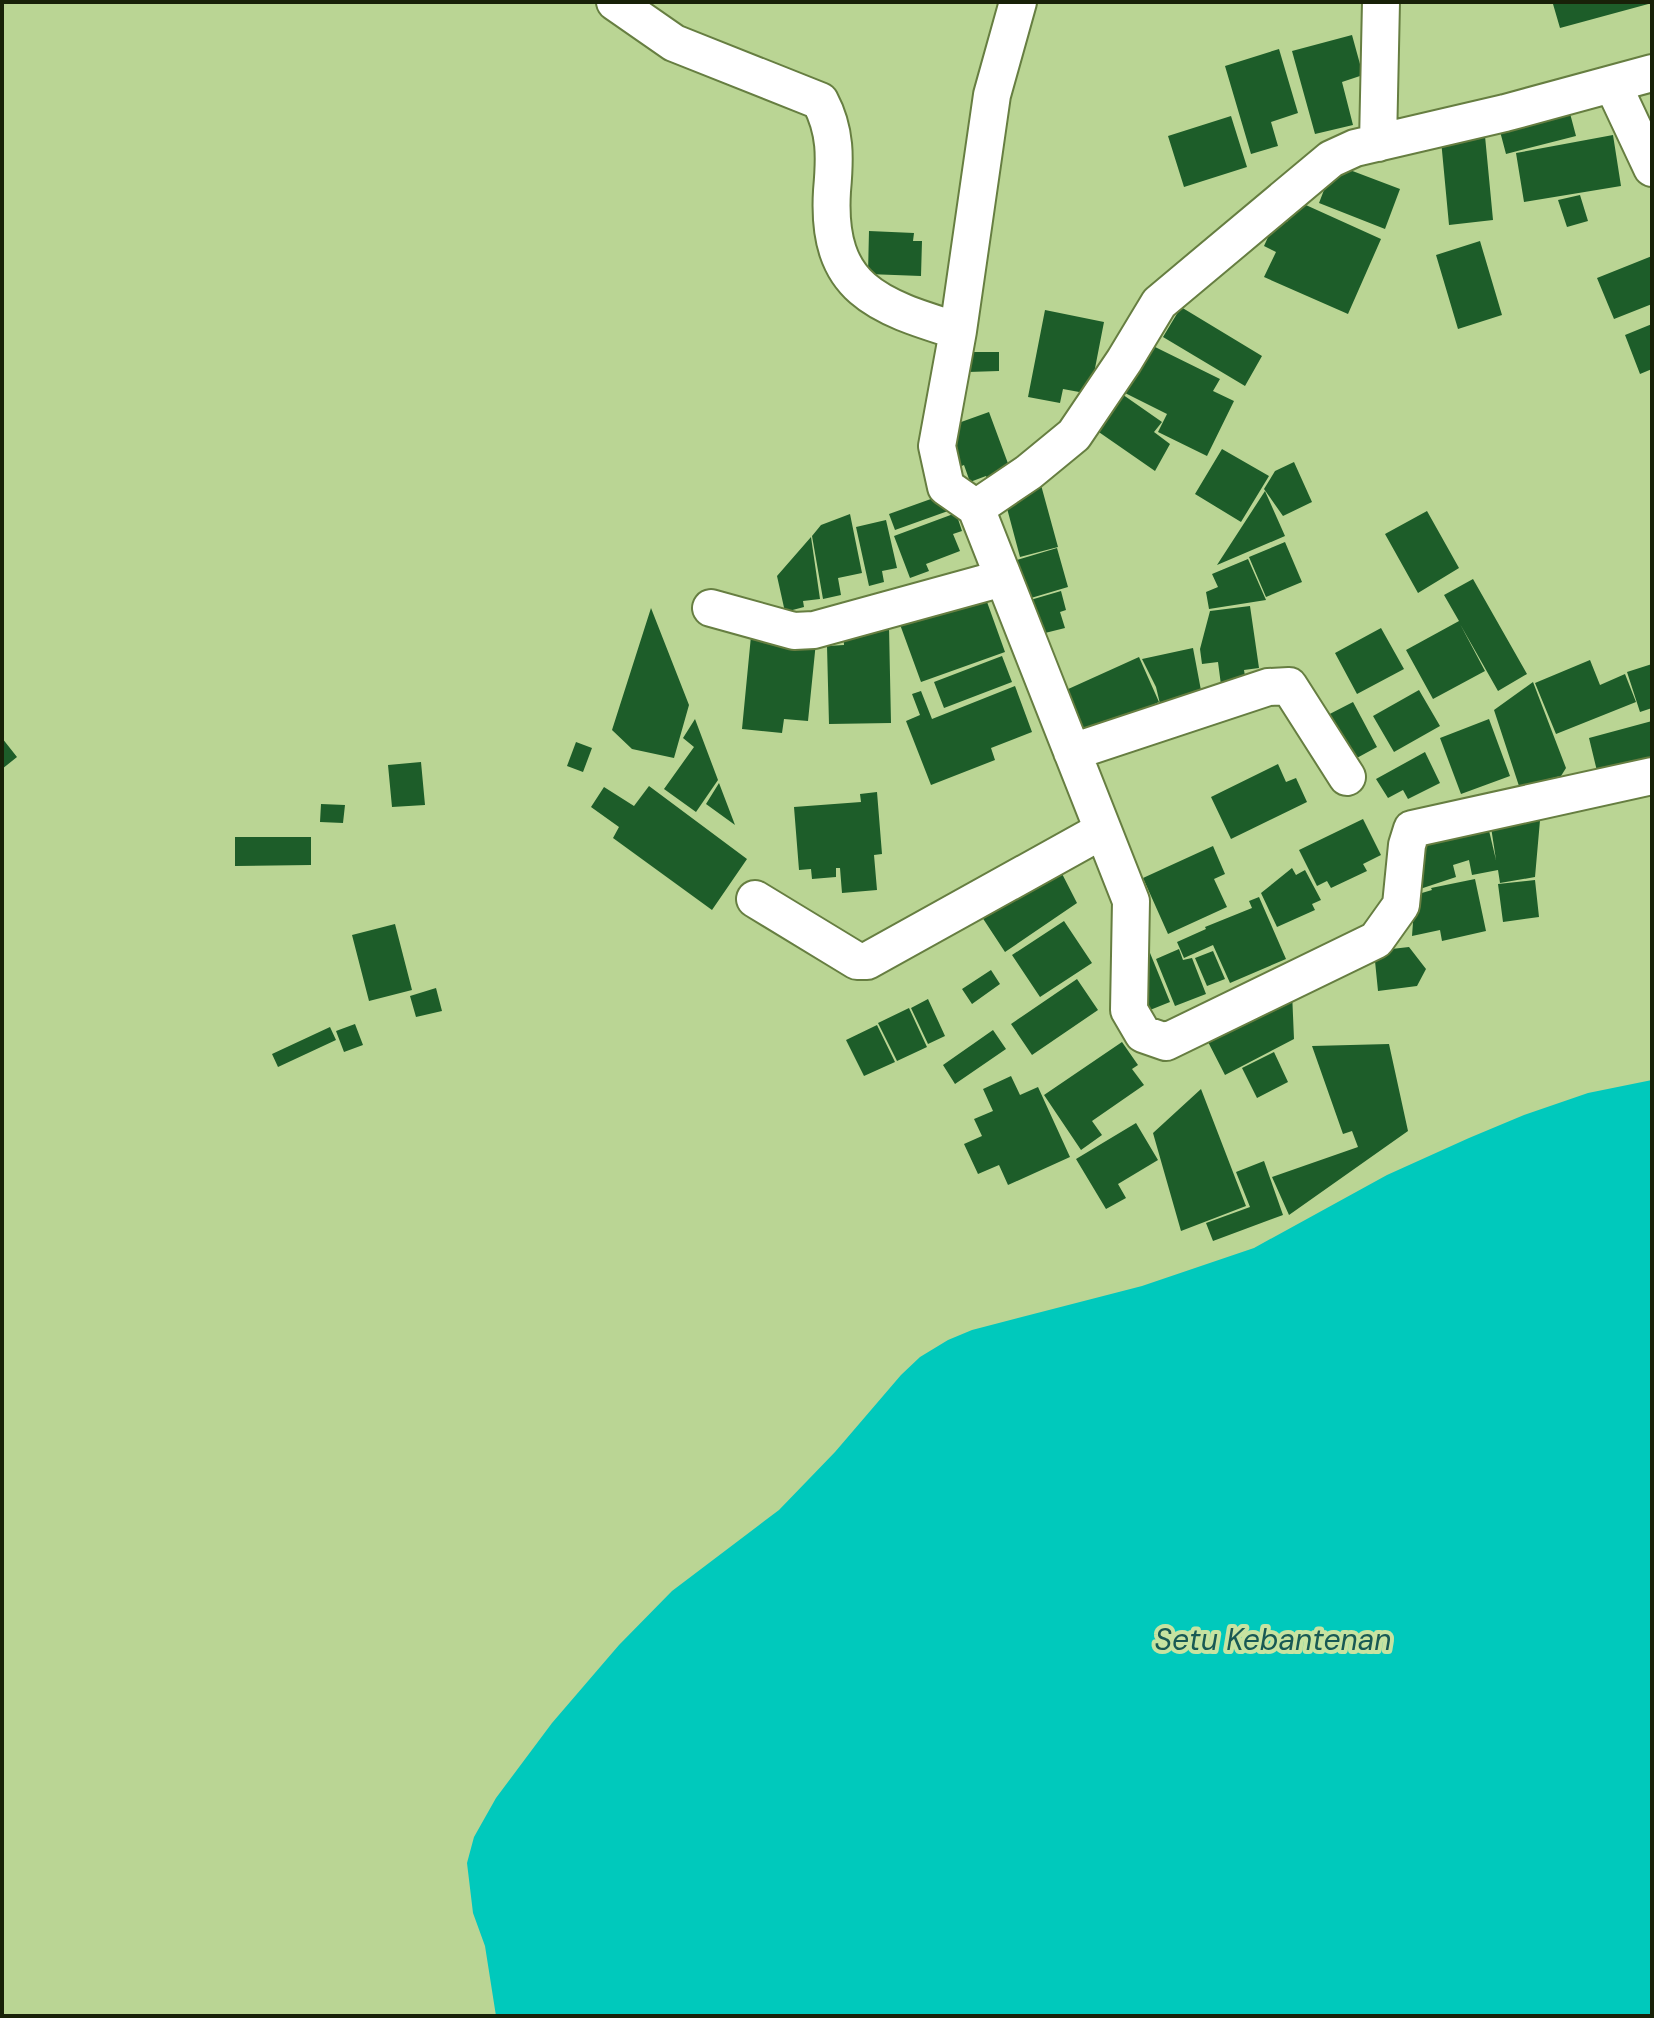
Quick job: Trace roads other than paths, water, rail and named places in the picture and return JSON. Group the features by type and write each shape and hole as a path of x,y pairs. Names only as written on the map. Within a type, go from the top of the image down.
{"street":[{"path":"615,2 674,43 820,101 833,133 832,200 838,256 847,272 869,294 895,311 958,331"},
{"path":"1018,2 992,95 958,331 937,446 946,487 976,508 1131,901 1129,1010 1143,1034 1166,1042 1376,940 1401,905 1407,845 1412,829 1652,776"},
{"path":"1378,143 1381,2"},
{"path":"976,508 1029,472 1074,435 1159,303 1331,159 1355,148 1652,73"},
{"path":"1613,85 1652,168"},
{"path":"711,608 794,631 814,630 1003,578"},
{"path":"1072,752 1268,687 1289,686 1347,777"},
{"path":"755,899 857,961 867,961 1103,830"}],"water":[{"name":"Setu Kebantenan","path":"1652,1080 1652,2016 496,2016 485,1946 473,1913 467,1863 474,1837 496,1798 552,1723 619,1645 672,1591 779,1510 920,1357 972,1330 1142,1286 1254,1248 1387,1175 1469,1138 1588,1093"}]}
